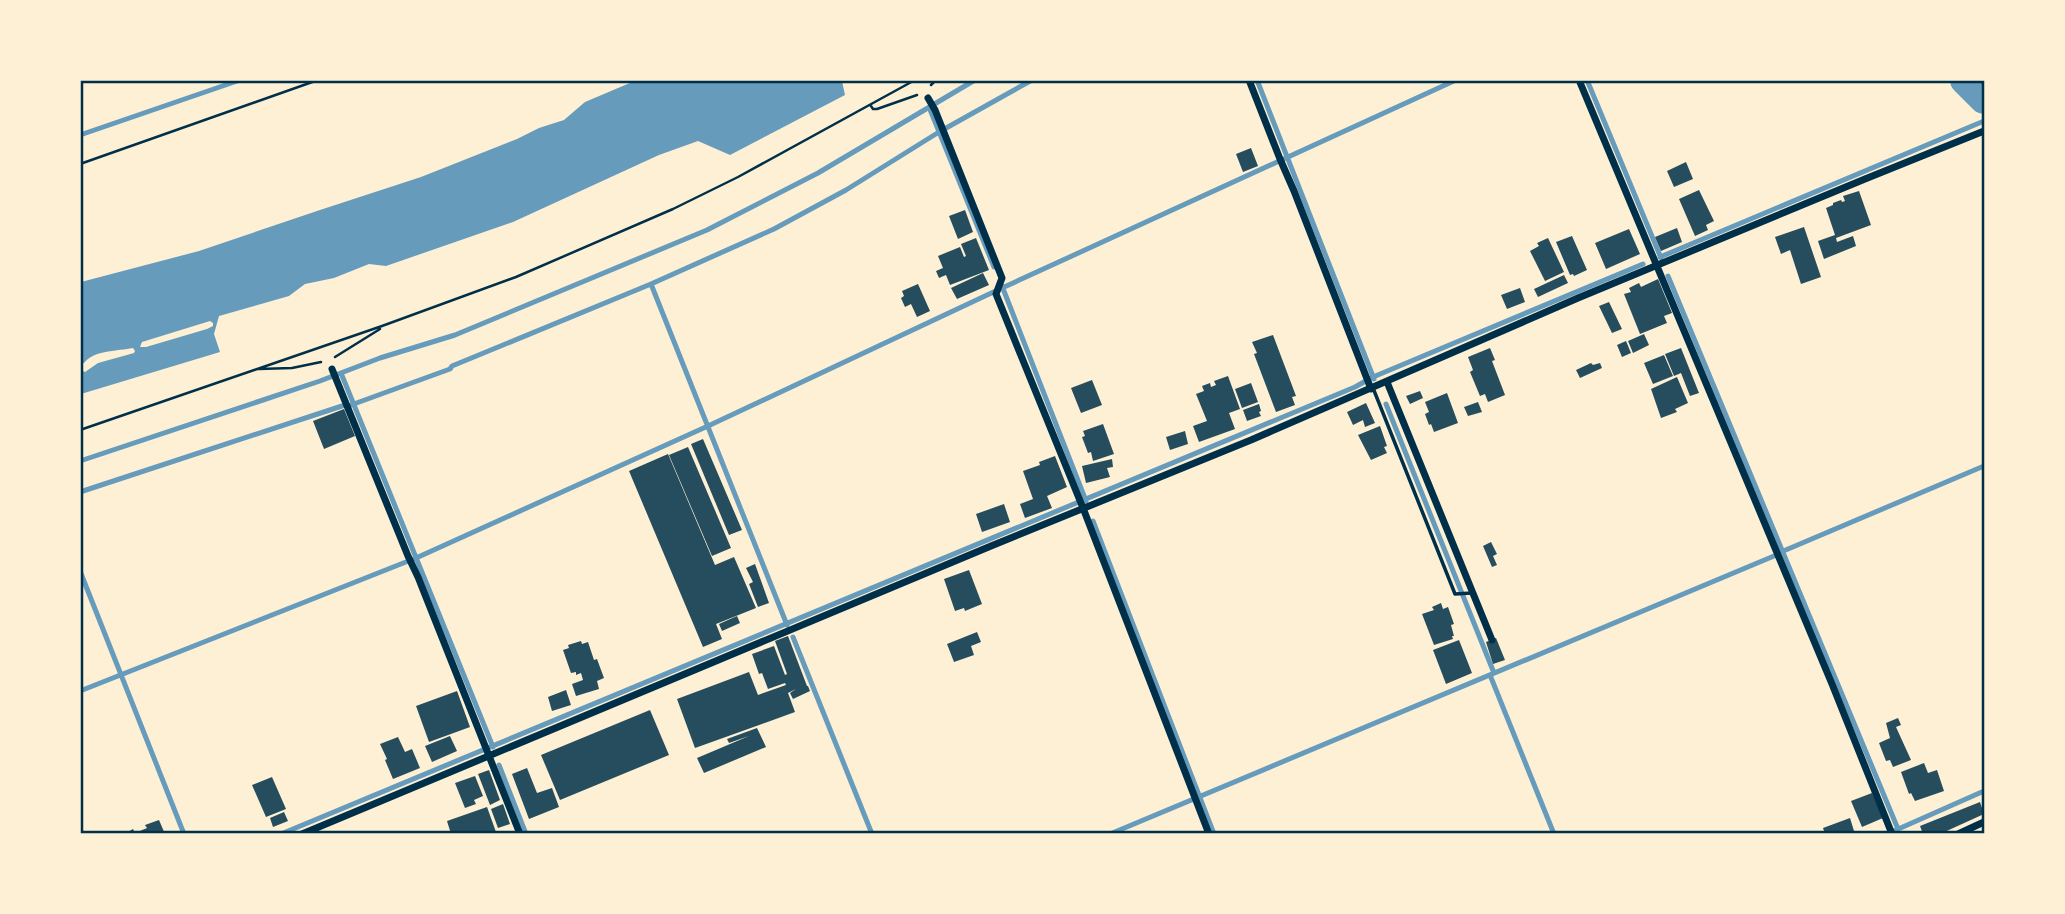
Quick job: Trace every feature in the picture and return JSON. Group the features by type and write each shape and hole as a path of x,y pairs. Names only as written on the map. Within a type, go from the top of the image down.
{"street":[{"path":"1249,80 1369,384"},
{"path":"1579,80 1892,834"},
{"path":"928,98 1002,278 996,294 1081,503 1209,834"},
{"path":"302,834 487,749 1369,384 1387,382 1865,178 1984,131"},
{"path":"332,369 520,834"},
{"path":"1387,382 1465,594 1492,640"},
{"path":"1958,834 1984,822"}],"lane":[{"path":"1369,384 1455,594 1465,594"}],"path":[{"path":"80,164 318,80"},
{"path":"80,429 382,326 516,276 673,209 750,171 915,80"},
{"path":"871,106 877,109 918,94"},
{"path":"255,369 331,363 337,355 382,326"}],"water":[{"path":"637,80 842,81 845,95 730,155 698,141 659,155 513,222 386,266 369,264 334,278 305,284 289,296 219,316 214,334 220,352 81,394 81,370 85,372 98,363 135,351 133,348 100,353 81,364 81,282 199,251 421,177 564,120 585,102","holes":["210,321 213,326 207,329 140,347 142,342"]}],"building":[{"path":"1251,148 1258,166 1243,172 1236,154"},
{"path":"1686,162 1693,179 1674,187 1667,171"},
{"path":"1699,190 1714,221 1706,225 1708,230 1695,236 1679,199"},
{"path":"1859,191 1871,225 1836,238 1837,242 1853,236 1856,246 1824,259 1818,241 1835,235 1826,208 1841,200 1845,201 1843,196"},
{"path":"965,210 973,232 958,239 949,216"},
{"path":"1804,227 1821,277 1801,284 1790,250 1781,254 1775,237"},
{"path":"1677,228 1682,242 1661,251 1655,237"},
{"path":"1629,229 1640,254 1606,269 1595,243"},
{"path":"1572,236 1587,270 1574,276 1570,275 1556,242"},
{"path":"976,238 989,270 950,285 946,275 939,278 936,271 943,268 938,256 960,247 964,257 966,256 961,244"},
{"path":"1548,238 1564,272 1545,281 1530,251 1539,246 1537,243"},
{"path":"983,273 989,285 957,299 951,288"},
{"path":"1564,275 1568,283 1538,297 1534,289"},
{"path":"1658,279 1672,313 1664,316 1667,323 1640,334 1624,294 1631,292 1629,288 1639,283 1641,287"},
{"path":"918,284 930,311 917,317 911,304 905,307 901,298 904,296 902,291"},
{"path":"1520,288 1525,302 1507,309 1501,295"},
{"path":"1609,302 1622,329 1612,333 1599,306"},
{"path":"1644,334 1649,345 1633,353 1628,341"},
{"path":"1273,335 1296,396 1292,397 1295,405 1276,412 1252,342"},
{"path":"1626,341 1631,353 1622,357 1617,345"},
{"path":"1490,348 1505,395 1488,402 1485,394 1480,396 1470,372 1473,370 1468,357"},
{"path":"1681,348 1699,393 1690,396 1681,373 1674,376 1665,354"},
{"path":"1664,355 1673,376 1653,384 1644,363"},
{"path":"1591,363 1600,363 1602,368 1580,378 1576,370"},
{"path":"1228,376 1240,409 1229,413 1235,429 1199,442 1193,426 1207,421 1196,394 1204,391 1202,386 1210,383 1211,387 1216,385 1214,381"},
{"path":"1677,377 1688,403 1675,409 1677,412 1661,418 1651,389"},
{"path":"1092,380 1102,405 1081,413 1071,388"},
{"path":"1251,383 1258,402 1242,408 1235,389"},
{"path":"1420,391 1423,398 1410,404 1406,396"},
{"path":"1447,393 1458,423 1434,432 1425,414 1429,412 1425,402"},
{"path":"1478,402 1482,412 1468,416 1464,407"},
{"path":"1366,403 1375,423 1365,427 1363,420 1353,425 1347,412"},
{"path":"1259,404 1261,416 1247,421 1243,410"},
{"path":"344,409 355,436 324,449 313,421"},
{"path":"1103,424 1114,454 1093,461 1082,437 1085,436 1083,431"},
{"path":"1380,426 1387,453 1371,460 1358,435"},
{"path":"1185,431 1188,444 1170,450 1166,437"},
{"path":"703,439 742,530 729,535 691,444"},
{"path":"688,447 731,548 712,556 669,455"},
{"path":"668,454 715,565 734,557 756,608 716,624 722,639 703,647 629,471"},
{"path":"1055,456 1067,487 1047,496 1052,508 1025,518 1020,504 1033,499 1023,471"},
{"path":"1112,459 1113,467 1107,468 1110,477 1086,483 1082,466"},
{"path":"1004,504 1010,522 982,532 976,514"},
{"path":"1491,542 1497,554 1493,556 1497,565 1492,567 1483,546"},
{"path":"755,564 769,603 758,607 749,584 753,582 746,568"},
{"path":"969,570 982,604 965,611 964,608 955,611 944,579"},
{"path":"1441,603 1443,609 1448,607 1454,624 1451,625 1454,636 1453,639 1434,645 1422,614 1434,610 1432,607"},
{"path":"737,616 740,623 722,631 719,624"},
{"path":"977,632 981,642 971,646 974,655 954,662 947,644"},
{"path":"788,636 810,691 793,699 790,693 796,689 788,693 795,712 695,748 677,699 749,672 758,695 786,685 785,683 768,689 752,654 774,646 785,675 787,674 775,641"},
{"path":"1496,638 1505,660 1493,664 1486,642"},
{"path":"1459,640 1472,673 1446,684 1433,650"},
{"path":"581,641 582,644 588,642 604,678 597,681 599,689 576,696 572,684 583,680 581,673 571,673 563,650 569,648 568,645"},
{"path":"566,690 571,705 552,711 548,697"},
{"path":"457,691 470,727 429,742 416,706"},
{"path":"650,710 669,755 560,800 541,755"},
{"path":"1898,718 1901,725 1896,727 1911,760 1893,767 1890,760 1886,761 1879,743 1890,738 1886,723"},
{"path":"757,728 766,747 704,773 697,758 749,736 729,743 727,739"},
{"path":"450,736 457,751 432,762 425,746"},
{"path":"398,737 405,752 412,749 420,768 393,779 380,744"},
{"path":"1924,763 1928,773 1937,770 1944,791 1915,801 1911,793 1909,794 1901,772"},
{"path":"527,768 537,793 552,788 559,807 529,819 512,774"},
{"path":"489,770 500,800 490,805 478,774"},
{"path":"475,776 483,796 474,800 476,804 465,808 455,783"},
{"path":"272,777 286,809 266,817 252,785"},
{"path":"1872,793 1883,818 1862,827 1851,801"},
{"path":"1980,802 1984,814 1940,834 1923,834 1920,826"},
{"path":"503,804 510,824 498,828 491,809"},
{"path":"487,807 496,832 451,834 447,821"},
{"path":"284,812 288,821 273,827 270,818"},
{"path":"1850,818 1854,831 1848,834 1825,834 1823,828"},
{"path":"159,820 165,834 124,834 133,829 135,833 147,828 145,825"}],"waterway":[{"path":"80,135 240,80"},
{"path":"80,461 455,335 707,230 818,173 975,80"},
{"path":"351,405 450,369 774,229 846,190 939,132 1032,80"},
{"path":"1257,80 1374,379"},
{"path":"80,691 416,558 1456,80"},
{"path":"1587,80 1661,258"},
{"path":"1965,80 1984,99"},
{"path":"929,107 994,267"},
{"path":"1660,257 1984,121"},
{"path":"281,834 1355,387 1373,377 1643,264"},
{"path":"1668,276 1898,829"},
{"path":"651,284 787,625"},
{"path":"1002,286 1086,501"},
{"path":"341,373 493,747"},
{"path":"1386,404 1494,673"},
{"path":"80,492 342,406"},
{"path":"1781,552 1984,466"},
{"path":"1093,521 1214,834"},
{"path":"1110,834 1774,556"},
{"path":"80,571 184,834"},
{"path":"793,637 872,834"},
{"path":"1490,675 1554,834"},
{"path":"499,765 526,834"},
{"path":"1887,834 1984,791"}]}
